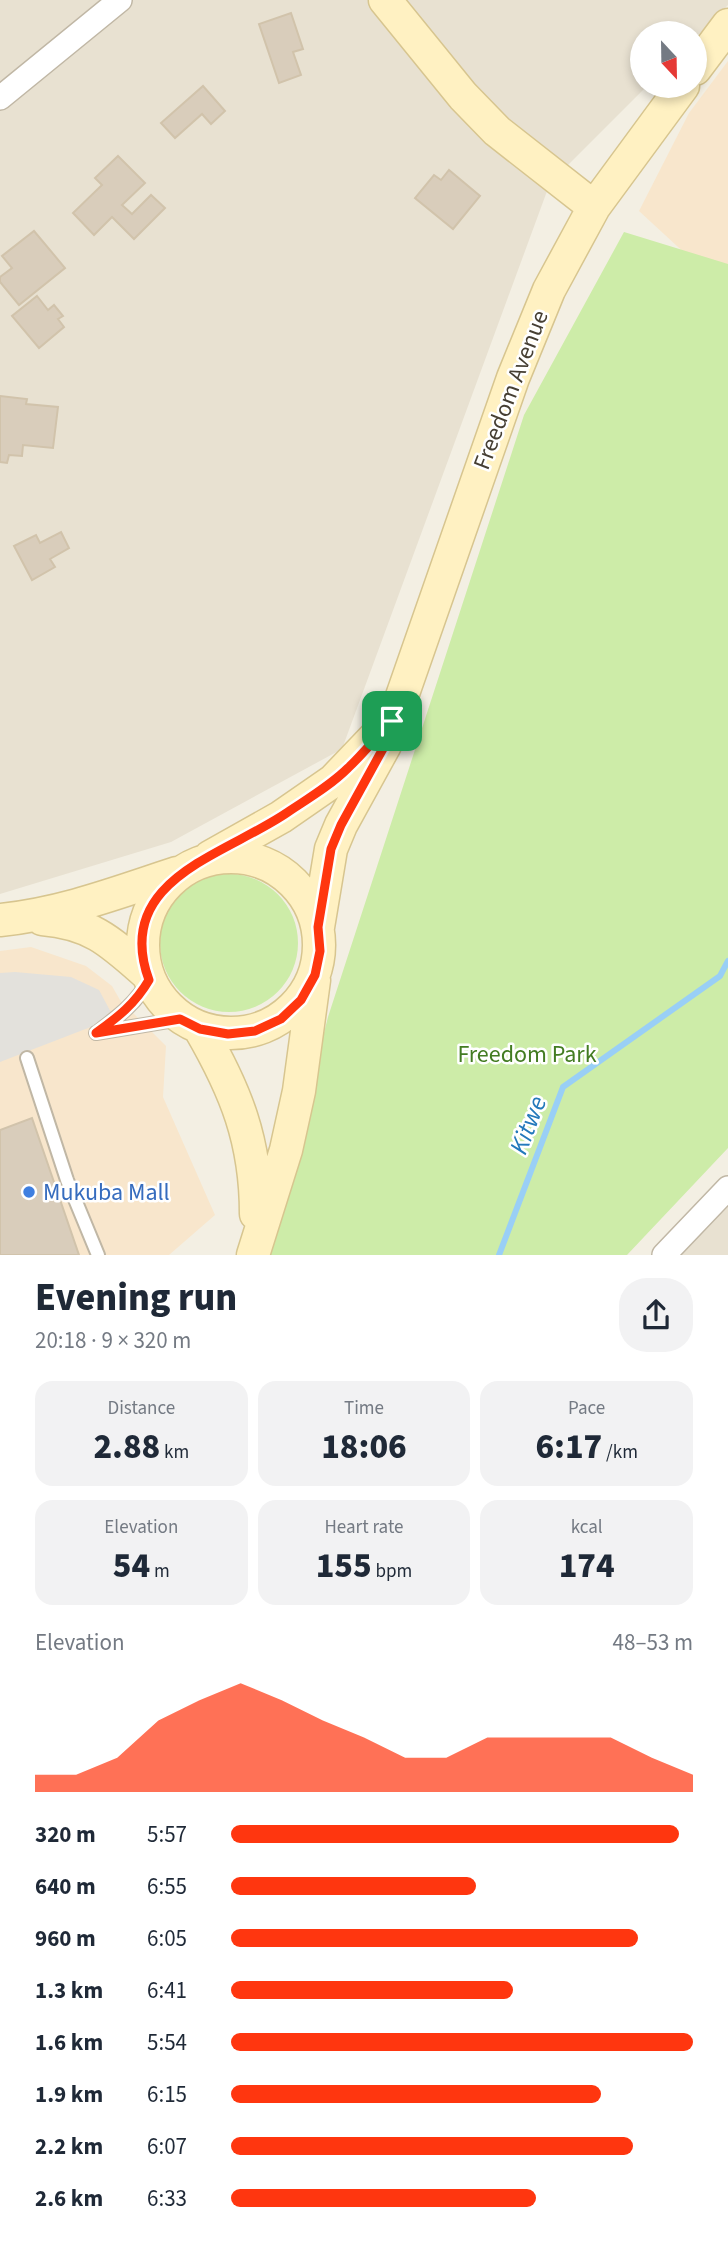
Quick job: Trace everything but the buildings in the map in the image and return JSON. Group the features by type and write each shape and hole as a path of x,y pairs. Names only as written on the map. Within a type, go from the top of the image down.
{"main road":[{"path":"384,0 463,96 489,122 594,207"},
{"path":"707,53 728,25"},
{"name":"Freedom Avenue","path":"318,927 331,849 341,825 385,745 513,378 550,290 594,207 673,98"},
{"name":"Freedom Avenue","path":"193,866 281,817 333,781 392,721"},
{"path":"15,919 91,902 193,866 228,857 253,859 276,869 295,884 310,904 318,927 320,951 299,1091 286,1150 255,1249"},
{"path":"147,976 143,939 151,905 164,887 193,866"},
{"path":"15,919 68,921 83,925 107,940 147,976 167,1008 190,1024 228,1034 255,1031 281,1019 301,1000 315,975"},
{"path":"190,1024 235,1094 249,1138 256,1180 255,1249"}],"street":[{"path":"0,98 120,0"},
{"path":"664,1255 728,1188"}],"lane":[{"path":"147,976 139,997 126,1011 96,1033 190,1024"},
{"path":"27,1059 67,1180 97,1255"}],"shaded area":[{"path":"0,0 728,0 728,5 707,26 707,21 630,21 630,98 635,98 550,183 342,749 171,842 0,894"},
{"path":"728,61 728,293 639,211 689,113 700,98 707,98 707,89"},
{"name":"Mukuba Mall","path":"31,947 86,966 112,986 120,1000 166,1046 163,1097 215,1215 169,1255 0,1255 0,951"},
{"path":"0,973 71,977 99,990 114,1018 0,1062"},
{"path":"728,1196 728,1255 669,1255"}],"green space":[{"name":"Freedom Park","path":"624,232 728,264 728,1148 627,1255 268,1255 328,1017 524,415"},
{"path":"229,874 255,879 278,894 293,917 298,943 293,969 278,992 255,1007 229,1012 203,1007 180,992 165,969 160,943 165,917 180,894 203,879"}],"waterway":[{"name":"Kitwe","path":"499,1255 563,1087 720,976 728,961"}],"place":[{"name":"Mukuba Mall","path":"29,1192"}],"route":[{"path":"392,721 385,745 341,825 331,849 318,927 320,951 315,975 301,1000 281,1019 255,1031 228,1034 200,1029 180,1019 96,1033 126,1011 149,980 142,950 144,927 151,905 164,887 182,872 281,817 333,781 392,721"}]}
